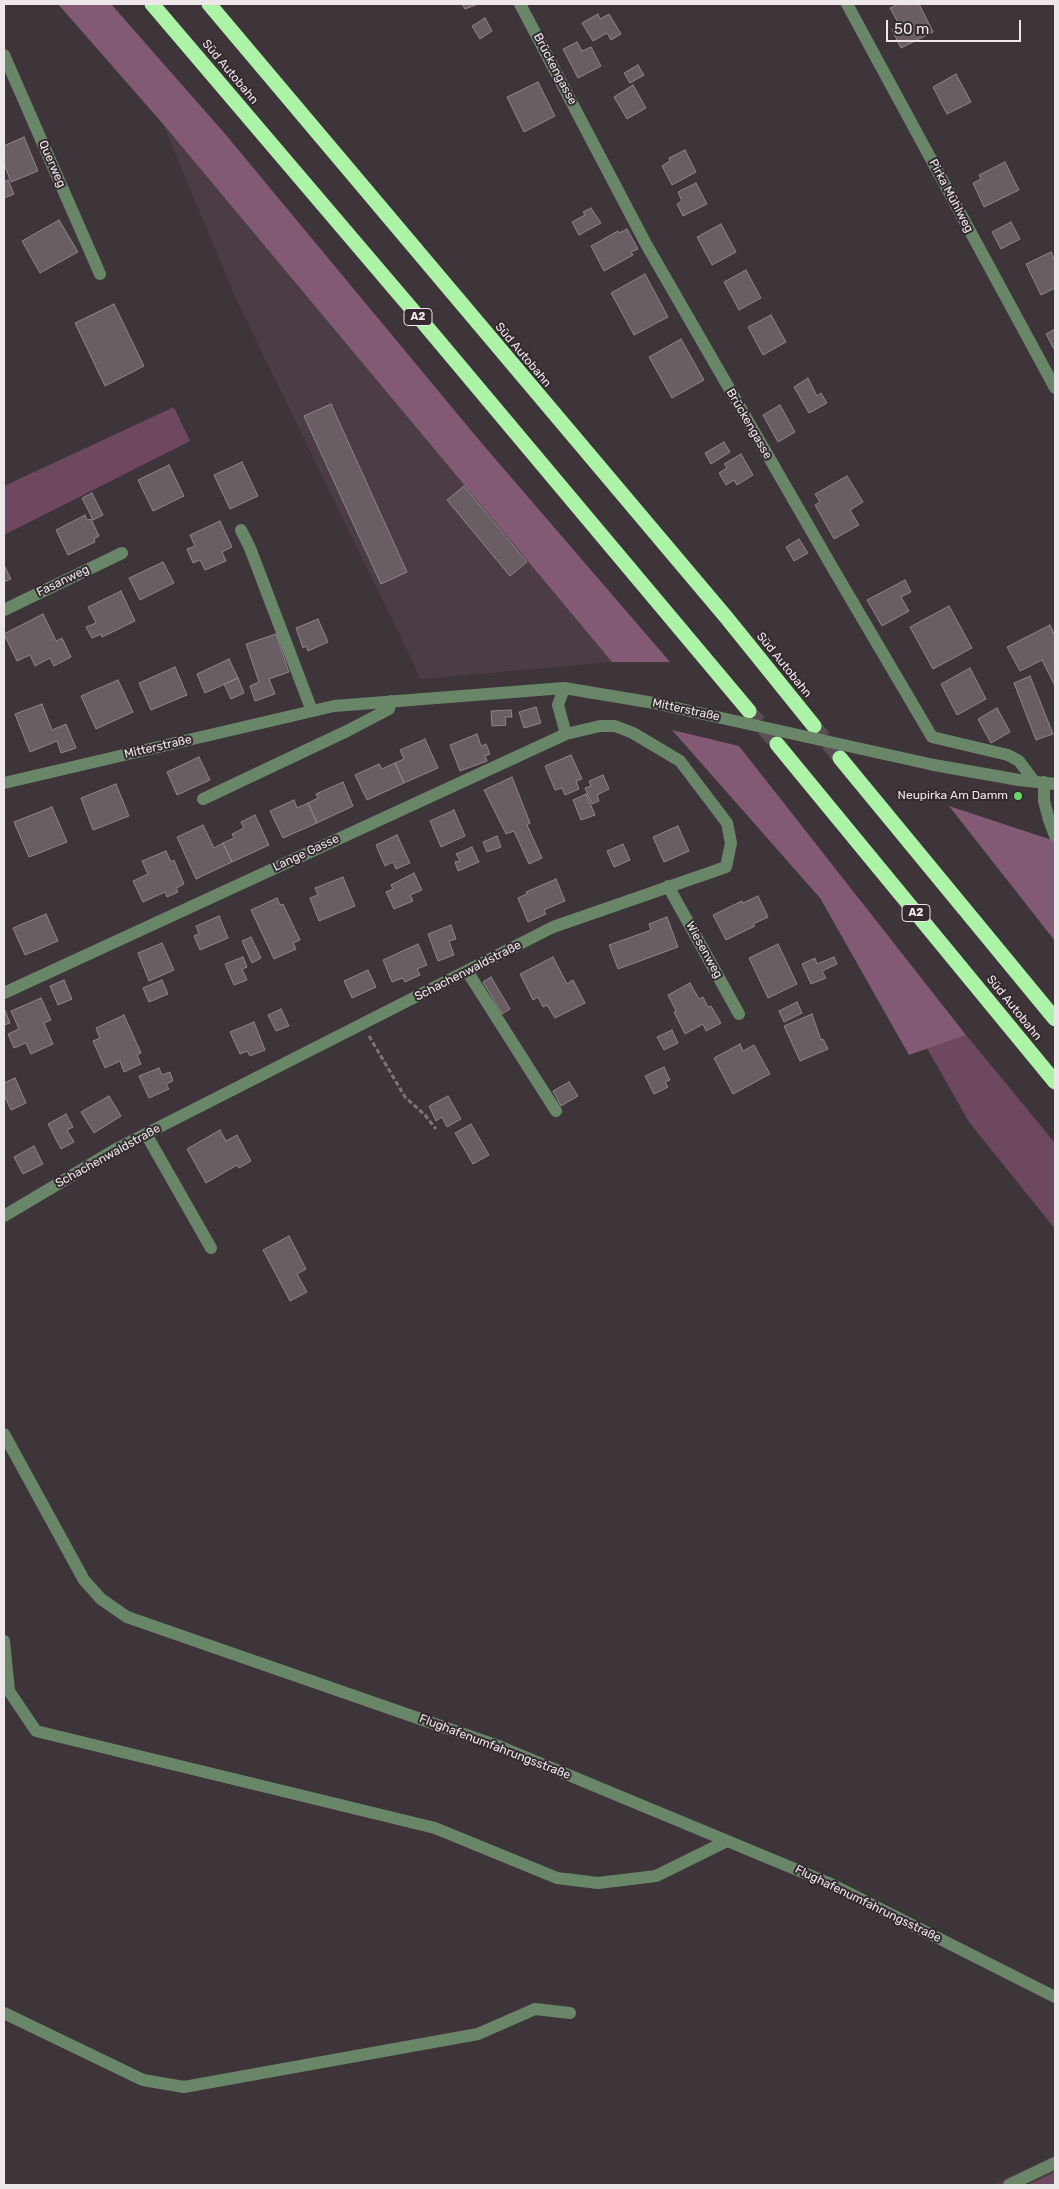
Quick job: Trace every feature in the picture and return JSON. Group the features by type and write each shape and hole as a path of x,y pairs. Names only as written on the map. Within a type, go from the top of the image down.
{"highway":[{"name":"Süd Autobahn","path":"152,4 416,314 749,711"},
{"name":"Süd Autobahn","path":"209,4 719,610 814,726"},
{"name":"Süd Autobahn","path":"777,744 1055,1082"},
{"name":"Süd Autobahn","path":"840,758 1055,1019"}],"street":[{"name":"Brückengasse","path":"520,4 646,244 834,572 932,737 1008,755 1019,761 1044,783"},
{"name":"Pirka Mühlweg","path":"847,4 1055,388"},
{"name":"Querweg","path":"4,55 100,274"},
{"path":"241,530 250,548 312,711"},
{"name":"Fasanweg","path":"4,610 122,552"},
{"name":"Mitterstraße","path":"4,783 334,706 564,688 654,703 934,765 1044,783"},
{"path":"564,688 558,705 566,734"},
{"path":"203,800 389,709 392,701"},
{"name":"Schachenwaldstraße","path":"4,1216 118,1148 553,927 726,867 731,844 728,823 680,761 633,733 615,726 600,726 566,734"},
{"name":"Lange Gasse","path":"4,993 566,734"},
{"path":"1044,783 1044,801 1048,820 1055,836"},
{"name":"Wiesenweg","path":"668,886 739,1014"},
{"path":"467,971 556,1111"},
{"path":"146,1134 211,1248"},
{"name":"Flughafenumfahrungsstraße","path":"4,1434 84,1580 100,1599 128,1617 501,1747 831,1884 1055,1997"},
{"path":"5,1650 10,1691 36,1731 435,1828 557,1878 598,1883 656,1876 727,1841"},
{"path":"4,2013 143,2080 184,2087 478,2034 535,2009 570,2012"},
{"path":"1009,2185 1055,2163"}],"path":[{"path":"363,1024 405,1097 425,1115 436,1129"}],"shaded area":[{"path":"58,4 111,4 226,135 479,440 670,662 612,662 163,124"},
{"path":"163,124 612,662 421,679 237,301"},
{"path":"174,407 190,441 4,535 4,486"},
{"path":"672,730 739,746 966,1035 909,1055 820,898"},
{"path":"949,806 1055,841 1055,941"},
{"path":"966,1035 1055,1143 1055,1229 969,1122 927,1048"},
{"path":"1055,2155 1055,2185 992,2185"},
{"path":"1055,2172 1055,2185 1028,2185"}],"building":[{"path":"462,4 478,4 465,9"},
{"path":"899,4 919,4 933,32 901,48 892,30 900,26 890,8"},
{"path":"598,14 600,19 609,14 621,34 611,40 607,33 593,41 582,23"},
{"path":"485,18 492,31 480,39 472,26"},
{"path":"577,42 582,51 591,47 601,66 578,78 563,49"},
{"path":"638,65 644,75 630,83 624,73"},
{"path":"956,74 971,102 947,114 933,87"},
{"path":"538,82 555,116 524,132 507,97"},
{"path":"633,85 646,108 627,119 614,97"},
{"path":"24,137 38,171 11,182 4,164 4,146"},
{"path":"685,150 696,172 672,185 662,166 670,161 669,158"},
{"path":"1005,162 1019,190 984,207 973,183 981,179 979,175"},
{"path":"8,180 14,194 4,198 4,182"},
{"path":"696,183 707,204 683,216 677,204 682,201 678,192"},
{"path":"591,208 601,223 579,235 572,222 585,215 583,212"},
{"path":"59,220 78,252 40,273 22,241"},
{"path":"1011,222 1020,239 1001,249 992,232"},
{"path":"721,224 736,252 712,265 697,237"},
{"path":"627,229 638,249 631,252 633,255 604,271 591,246 618,231 619,233"},
{"path":"1051,252 1055,261 1055,288 1041,295 1026,264"},
{"path":"746,270 761,298 739,310 724,282"},
{"path":"645,274 668,317 634,335 611,293"},
{"path":"114,304 144,366 105,386 75,323"},
{"path":"771,315 786,342 763,355 748,327"},
{"path":"1055,329 1055,348 1054,349 1046,334"},
{"path":"681,339 704,380 672,398 649,357"},
{"path":"808,378 817,396 821,393 827,403 809,413 794,387"},
{"path":"331,404 407,572 381,584 304,416"},
{"path":"780,405 795,432 778,442 763,415"},
{"path":"724,442 730,452 711,464 705,453"},
{"path":"741,454 753,475 737,485 734,480 726,485 719,473 727,468 724,464"},
{"path":"242,462 258,496 230,509 214,475"},
{"path":"169,465 184,496 153,511 138,480"},
{"path":"847,476 863,502 850,510 859,525 834,539 815,505 820,502 815,494"},
{"path":"464,486 527,562 510,576 447,500"},
{"path":"92,493 103,515 93,520 82,498"},
{"path":"85,515 87,520 91,519 99,536 94,539 95,542 68,555 56,530"},
{"path":"220,521 232,547 222,552 226,561 205,570 200,560 193,563 187,549 195,546 190,535"},
{"path":"799,539 808,553 794,561 786,547"},
{"path":"163,562 174,583 140,600 129,578"},
{"path":"4,565 11,579 4,582"},
{"path":"905,580 911,592 901,597 909,611 882,626 867,600"},
{"path":"121,591 135,621 102,637 101,634 92,638 86,627 96,623 88,607"},
{"path":"949,606 972,648 933,669 910,627"},
{"path":"43,614 56,641 62,638 71,657 54,666 50,658 35,666 30,655 17,661 4,634"},
{"path":"318,619 328,642 308,651 306,646 303,648 296,628"},
{"path":"1050,625 1055,636 1055,686 1042,660 1020,671 1007,647"},
{"path":"276,634 289,672 269,679 275,694 255,701 250,686 259,682 246,644"},
{"path":"229,659 238,678 205,693 197,674"},
{"path":"175,667 187,695 151,710 139,683"},
{"path":"970,668 986,699 957,715 941,684"},
{"path":"1030,676 1053,734 1036,740 1014,683"},
{"path":"238,678 244,693 231,699 224,684"},
{"path":"118,680 133,712 96,729 81,696"},
{"path":"42,704 52,730 66,724 76,748 61,753 57,741 30,752 15,714"},
{"path":"536,707 541,723 524,728 519,712"},
{"path":"997,708 1010,732 991,743 978,719"},
{"path":"511,710 512,717 505,717 506,725 492,726 491,711"},
{"path":"477,734 481,746 486,744 490,754 485,756 487,761 460,771 450,745"},
{"path":"425,739 438,768 404,783 395,763 404,759 400,750"},
{"path":"571,755 582,779 576,781 579,789 565,795 562,788 555,790 545,766"},
{"path":"199,757 210,780 177,795 167,772"},
{"path":"395,763 404,783 367,800 355,775 379,764 382,769"},
{"path":"603,775 609,789 597,795 599,801 592,804 585,788 591,786 589,781"},
{"path":"512,777 530,823 527,825 542,858 529,864 514,831 506,834 484,790"},
{"path":"343,782 353,806 317,823 308,803 318,798 316,794"},
{"path":"116,784 129,816 93,830 81,798"},
{"path":"586,794 595,815 581,820 573,800"},
{"path":"294,800 297,808 308,803 317,823 283,838 270,811"},
{"path":"52,807 67,842 29,857 14,822"},
{"path":"454,810 465,836 441,847 430,821"},
{"path":"255,815 269,845 232,862 223,843 234,838 232,834 244,828 241,822"},
{"path":"203,825 214,848 223,843 232,862 196,879 177,837"},
{"path":"678,826 689,851 664,862 653,837"},
{"path":"397,835 410,863 396,869 393,862 385,866 376,845"},
{"path":"497,836 501,847 487,852 483,842"},
{"path":"623,844 630,860 614,867 607,851"},
{"path":"472,847 479,862 458,871 455,862 460,861 456,854"},
{"path":"166,851 171,862 174,860 184,884 176,888 178,892 167,897 165,892 143,902 133,881 148,874 142,861"},
{"path":"414,873 422,890 410,895 413,901 394,909 386,892 393,889 391,885"},
{"path":"343,877 355,906 319,921 310,898 318,895 315,888"},
{"path":"556,879 565,901 544,910 546,914 528,922 518,898 527,894 526,892"},
{"path":"758,896 768,917 753,924 755,926 726,940 713,915 742,901 743,903"},
{"path":"277,898 280,905 283,904 300,940 293,943 296,949 274,959 251,910"},
{"path":"46,914 58,941 25,955 13,928"},
{"path":"219,916 228,938 200,950 194,936 199,934 196,926"},
{"path":"667,917 678,947 618,969 609,945 651,930 649,924"},
{"path":"451,925 456,939 449,941 454,955 438,961 428,934"},
{"path":"251,937 261,958 252,963 242,941"},
{"path":"162,943 174,970 149,981 138,953"},
{"path":"418,944 427,965 417,969 420,975 405,982 403,978 392,982 383,960"},
{"path":"778,944 797,984 768,998 749,958"},
{"path":"243,957 247,967 242,969 247,980 234,985 225,964"},
{"path":"553,957 567,984 573,980 585,1003 555,1018 547,1005 543,1007 538,997 533,1000 520,974"},
{"path":"834,957 837,964 822,971 826,978 811,984 802,964 815,958 817,964"},
{"path":"368,970 376,987 352,998 344,981"},
{"path":"491,977 510,1009 502,1014 483,982"},
{"path":"64,980 72,999 58,1005 50,986"},
{"path":"162,980 168,994 149,1002 143,988"},
{"path":"690,983 699,999 703,997 708,1007 711,1006 721,1023 706,1031 703,1024 685,1034 668,995"},
{"path":"41,998 51,1020 44,1023 53,1044 31,1054 26,1043 14,1048 8,1034 19,1029 11,1011"},
{"path":"797,1002 802,1013 784,1022 779,1011"},
{"path":"4,1008 10,1023 4,1025"},
{"path":"281,1009 289,1026 276,1031 268,1015"},
{"path":"812,1014 821,1040 823,1039 828,1049 800,1061 784,1026"},
{"path":"124,1015 141,1053 137,1055 141,1064 124,1072 120,1061 105,1068 93,1041 100,1038 96,1028"},
{"path":"254,1022 265,1050 250,1056 247,1051 240,1054 230,1032"},
{"path":"672,1030 678,1043 664,1050 657,1037"},
{"path":"740,1044 743,1051 754,1045 770,1074 733,1094 714,1058"},
{"path":"664,1067 670,1080 665,1082 668,1087 654,1094 645,1076"},
{"path":"159,1068 162,1075 170,1072 173,1081 166,1084 169,1089 149,1098 139,1076"},
{"path":"15,1078 26,1103 11,1110 4,1095 4,1083"},
{"path":"569,1082 578,1096 561,1106 553,1091"},
{"path":"109,1096 121,1116 94,1133 81,1112"},
{"path":"448,1096 461,1119 447,1127 442,1117 436,1121 429,1106"},
{"path":"66,1114 73,1127 67,1130 74,1142 61,1149 48,1124"},
{"path":"471,1124 489,1155 473,1164 455,1133"},
{"path":"220,1130 226,1141 237,1135 251,1161 239,1168 237,1165 206,1183 187,1149"},
{"path":"34,1146 43,1164 23,1174 14,1157"},
{"path":"289,1236 306,1269 297,1274 307,1292 290,1301 263,1250"}],"tunnel":[{"path":"749,711 777,744"},
{"path":"814,726 840,758"}],"place":[{"name":"Neupirka Am Damm","path":"1018,796"}]}
